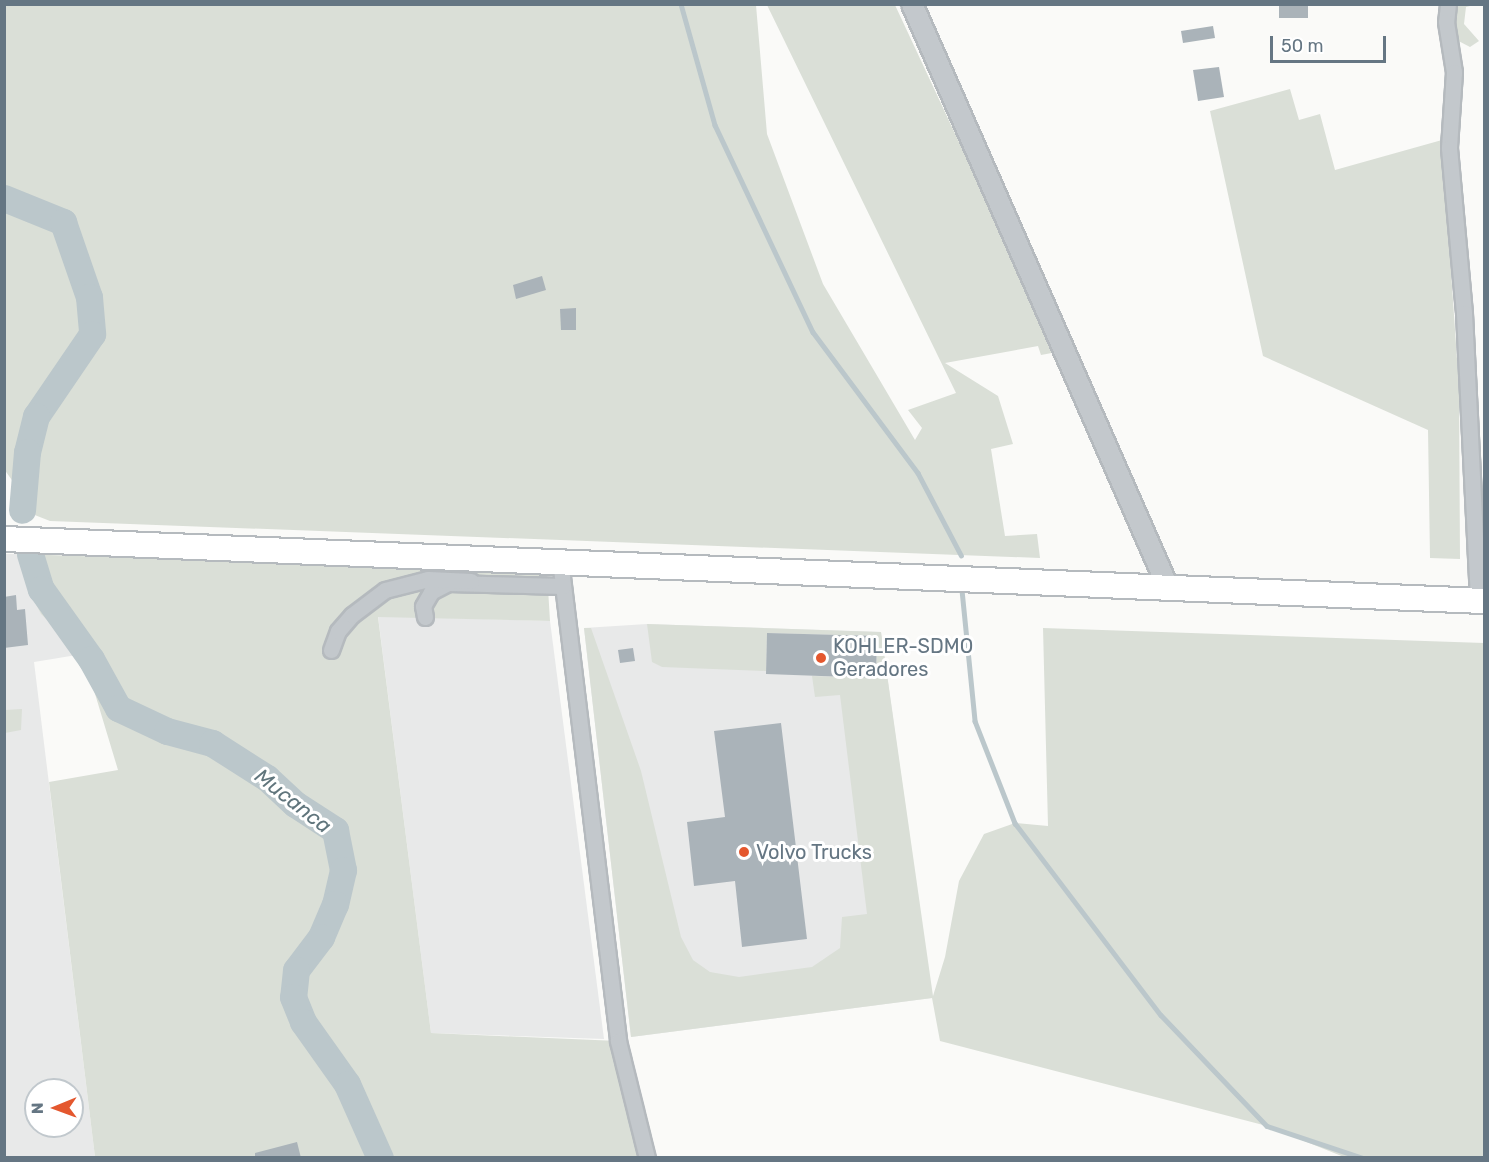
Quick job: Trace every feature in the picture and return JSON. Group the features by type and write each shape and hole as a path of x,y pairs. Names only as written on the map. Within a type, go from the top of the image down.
{"main road":[{"path":"4,539 1167,585 1481,601"}],"street":[{"path":"912,4 1167,585"},
{"path":"1448,4 1446,22 1454,72 1449,148 1464,313 1481,601"},
{"path":"561,560 618,1041 647,1158"},
{"path":"331,650 338,631 352,615 385,590 428,579 563,586"},
{"path":"425,617 423,606 431,592 448,584 471,581"}],"shaded area":[{"path":"4,5 756,5 767,134 823,284 915,440 922,428 908,410 956,393 767,5 895,5 1057,352 1041,355 1038,346 945,363 998,396 1013,444 991,449 1005,536 1037,534 1040,558 50,521 22,510 14,483 4,469"},
{"path":"1448,5 1474,5 1466,7 1464,24 1479,41 1470,47 1449,36"},
{"path":"1290,89 1299,120 1320,114 1335,170 1442,140 1459,388 1460,559 1430,558 1428,430 1263,356 1210,111"},
{"path":"4,554 20,554 26,584 57,632 83,654 34,662 95,1157 5,1158"},
{"path":"20,554 547,572 550,621 378,617 431,1033 618,1041 647,1157 95,1157 49,782 118,770 83,654 41,614 26,584"},
{"path":"378,616 550,621 604,1039 431,1033"},
{"path":"647,624 881,632 932,998 631,1037 584,628"},
{"path":"647,624 881,632 933,996 945,957 959,881 984,834 1015,823 1048,826 1043,628 1484,643 1484,1157 1344,1157 1267,1126 940,1041 932,998 631,1037 584,628 591,628 641,771 681,937 693,960 710,972 739,977 812,967 840,948 842,917 867,914 840,695 815,697 812,676 876,678 877,636 767,633 766,671 662,667 652,662"},
{"path":"22,709 21,730 5,733 5,710"}],"building":[{"path":"1279,4 1308,4 1308,18 1279,18"},
{"path":"1213,26 1215,38 1183,43 1181,31"},
{"path":"1219,67 1224,97 1198,101 1193,70"},
{"path":"542,276 546,290 516,299 513,285"},
{"path":"576,308 576,330 561,330 560,309"},
{"path":"16,595 17,610 25,609 28,645 4,648 4,597"},
{"name":"KOHLER-SDMO Geradores","path":"767,633 877,636 876,678 766,674"},
{"path":"633,648 635,661 620,663 618,650"},
{"name":"Volvo Trucks","path":"781,723 807,939 742,947 735,881 694,886 687,822 725,817 714,731"},
{"path":"297,1142 301,1158 255,1158 255,1153"}],"waterway":[{"path":"681,4 715,125 813,332 918,473 961,555"},
{"name":"Mucanca","path":"4,198 63,222 89,297 92,334 36,416 27,452 22,510"},
{"name":"Mucanca","path":"30,554 41,589 91,659 118,708 167,731 212,743 267,778 295,804 335,830 343,870 335,904 321,937 296,970 293,997 303,1022 347,1084 380,1158"},
{"path":"962,590 975,721 1015,823 1161,1015 1267,1126 1363,1158"}],"place":[{"name":"KOHLER-SDMO Geradores","path":"821,658"},
{"name":"Volvo Trucks","path":"744,852"}]}
